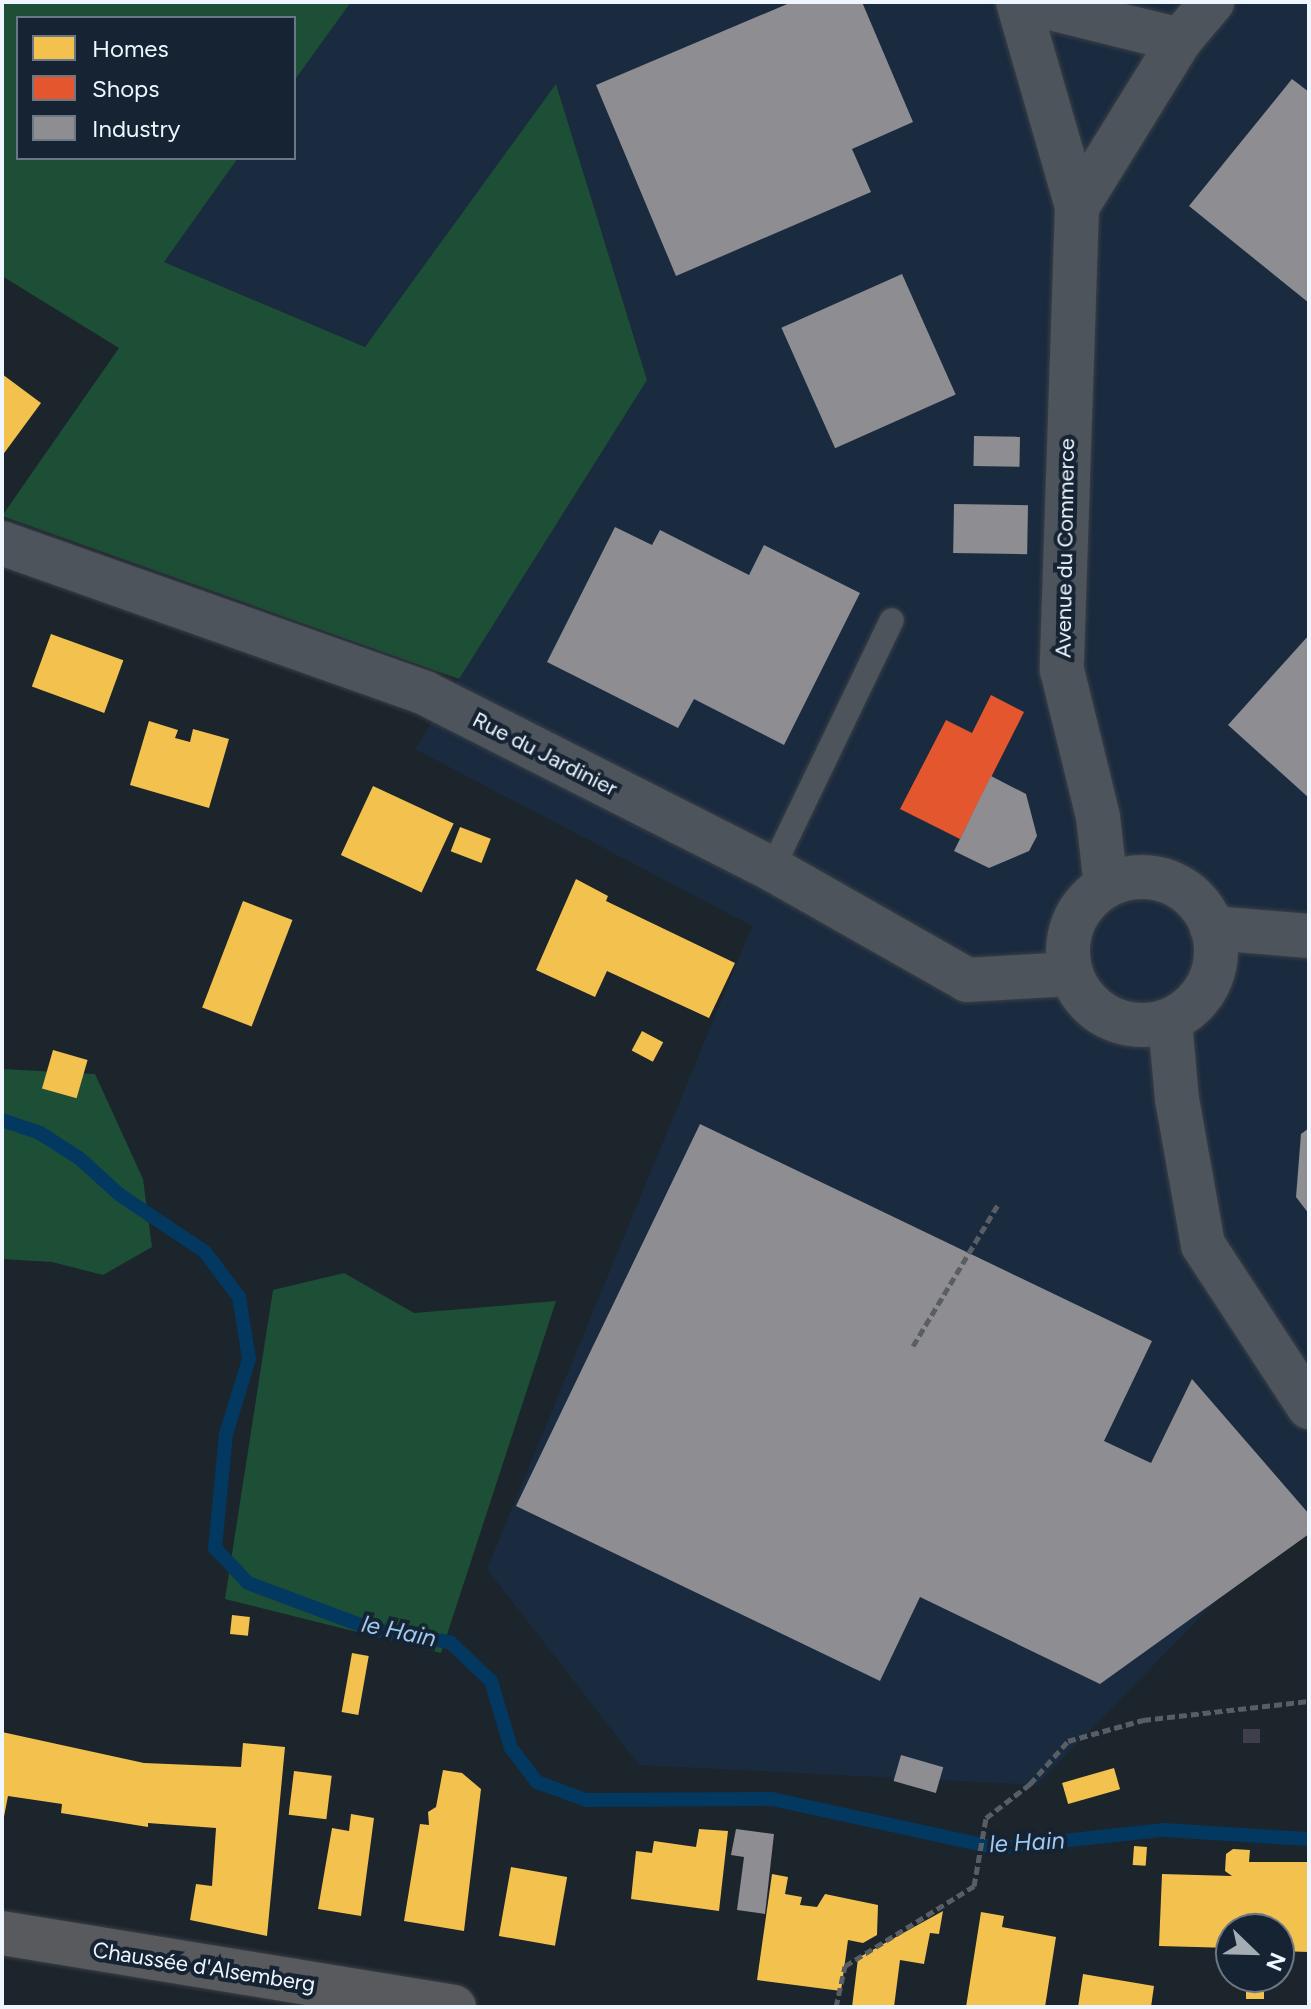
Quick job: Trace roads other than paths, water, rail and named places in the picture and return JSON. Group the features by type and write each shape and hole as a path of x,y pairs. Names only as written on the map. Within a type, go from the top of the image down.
{"main road":[{"name":"Chaussée d'Alsemberg","path":"2,1933 454,2007"}],"street":[{"name":"Avenue du Commerce","path":"1018,2 1077,207 1062,670 1098,817 1106,886"},
{"path":"1026,2 1180,40"},
{"name":"Avenue du Commerce","path":"1077,207 1180,40 1212,2"},
{"name":"Rue du Jardinier","path":"2,543 425,693 772,869 967,980 1070,974"},
{"path":"1149,877 1172,883 1194,898 1212,928 1215,968 1204,992 1170,1021 1125,1024 1091,1006 1070,974 1069,933 1082,907 1106,886 1149,877"},
{"path":"1212,928 1309,936"},
{"path":"1170,1021 1177,1099 1203,1245 1309,1407"}],"lane":[{"path":"772,869 892,620"}],"waterway":[{"name":"le Hain","path":"2,1120 40,1133 79,1158 120,1195 205,1252 239,1297 249,1359 226,1434 215,1548 248,1583 374,1630 450,1642 491,1681 511,1748 537,1782 586,1800 772,1799 997,1848 1164,1830 1309,1839"}]}
